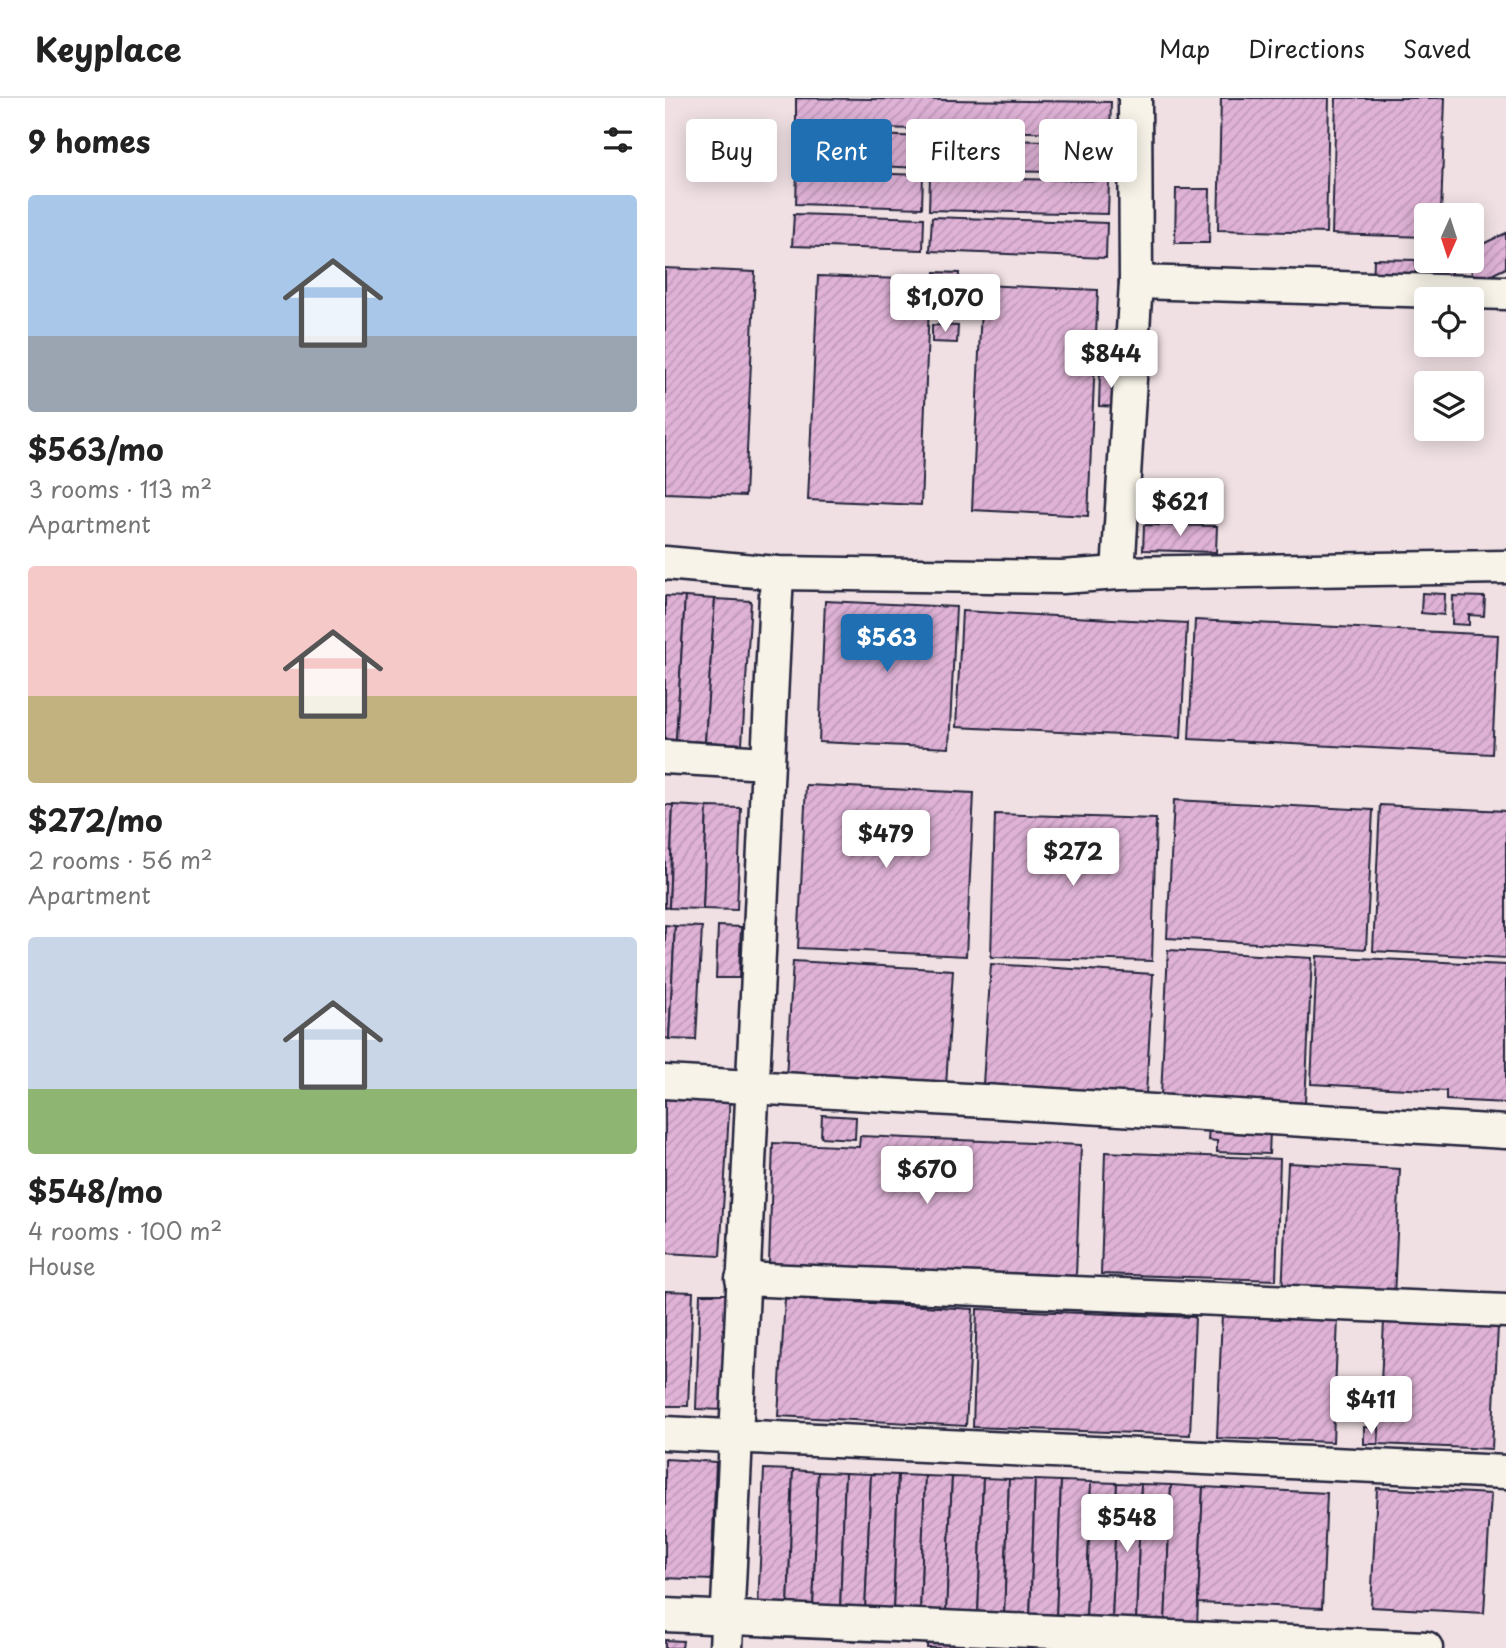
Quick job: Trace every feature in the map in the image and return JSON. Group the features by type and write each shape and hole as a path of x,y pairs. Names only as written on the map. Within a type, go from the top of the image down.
{"lane":[{"path":"1118,573 1136,282 1135,98"},
{"path":"1136,282 1506,293"},
{"path":"665,563 777,573 1062,577 1118,573 1506,567"},
{"path":"726,1633 777,573"},
{"path":"665,757 767,762"},
{"path":"665,1082 751,1085 1506,1132"},
{"path":"742,1279 1506,1311"},
{"path":"665,1433 1506,1472"},
{"path":"665,1615 726,1633 1426,1648"}],"building":[{"path":"796,98 1111,102 1110,119 1039,119 1039,132 1025,132 1025,119 906,119 906,129 892,128 892,119 796,119"},
{"path":"1221,98 1329,98 1326,233 1218,230"},
{"path":"1336,98 1445,98 1441,203 1414,203 1414,237 1332,234"},
{"path":"892,136 906,136 906,167 892,167"},
{"path":"1025,141 1039,141 1039,172 1025,172"},
{"path":"892,174 906,174 906,182 923,182 922,208 796,204 797,182 892,182"},
{"path":"1025,179 1039,179 1039,182 1109,182 1108,214 929,210 930,182 1025,182"},
{"path":"1176,189 1210,189 1209,243 1175,243"},
{"path":"794,214 924,218 923,250 792,246"},
{"path":"932,217 1107,223 1106,258 930,251"},
{"path":"1506,233 1506,268 1476,282 1472,273 1484,273 1484,243"},
{"path":"1374,259 1414,260 1415,287 1373,286"},
{"path":"665,268 755,272 745,496 665,493"},
{"path":"935,272 959,273 958,297 934,296"},
{"path":"1418,273 1451,273 1450,286 1417,283"},
{"path":"818,276 930,280 921,505 808,500"},
{"path":"982,285 1098,290 1088,516 972,510"},
{"path":"932,325 958,326 957,343 932,342"},
{"path":"1100,373 1122,374 1121,407 1099,406"},
{"path":"1146,499 1172,500 1171,518 1145,517"},
{"path":"1144,525 1217,526 1216,552 1143,550"},
{"path":"1422,593 1445,594 1444,615 1421,613"},
{"path":"665,596 685,597 676,740 665,739"},
{"path":"1453,596 1485,597 1484,616 1469,615 1469,625 1452,624"},
{"path":"685,597 715,599 705,742 676,740"},
{"path":"715,599 751,601 742,744 705,742"},
{"path":"825,601 956,607 949,748 819,742"},
{"path":"962,611 1187,623 1181,738 956,727"},
{"path":"1195,620 1498,635 1492,754 1189,739"},
{"path":"806,785 974,793 966,956 798,948"},
{"path":"1174,800 1373,810 1366,949 1167,938"},
{"path":"665,805 673,805 669,908 665,907"},
{"path":"673,805 707,807 703,909 669,908"},
{"path":"1380,805 1506,811 1506,958 1373,951"},
{"path":"707,807 741,808 737,910 703,909"},
{"path":"995,814 1156,819 1152,961 991,957"},
{"path":"665,925 675,926 669,1039 665,1038"},
{"path":"675,926 702,927 696,1040 669,1039"},
{"path":"718,926 741,927 739,978 716,978"},
{"path":"1168,950 1312,958 1305,1103 1161,1096"},
{"path":"1317,956 1506,965 1506,1103 1446,1100 1446,1091 1311,1084"},
{"path":"793,961 953,970 946,1087 786,1078"},
{"path":"991,964 1153,974 1146,1094 983,1084"},
{"path":"665,1094 730,1097 720,1256 665,1253"},
{"path":"822,1115 856,1117 855,1139 821,1137"},
{"path":"1209,1128 1270,1131 1269,1154 1217,1152 1217,1141 1208,1140"},
{"path":"860,1136 1081,1145 1076,1276 769,1264 773,1143 859,1147"},
{"path":"1105,1152 1280,1159 1276,1280 1101,1274"},
{"path":"1288,1163 1400,1169 1394,1298 1282,1294"},
{"path":"665,1291 693,1292 688,1406 665,1406"},
{"path":"700,1294 730,1294 726,1410 696,1409"},
{"path":"785,1298 973,1309 966,1426 778,1416"},
{"path":"977,1309 1195,1317 1190,1435 973,1427"},
{"path":"1222,1314 1338,1318 1333,1442 1217,1438"},
{"path":"1384,1321 1498,1326 1492,1449 1378,1444"},
{"path":"1364,1427 1379,1428 1378,1444 1364,1444"},
{"path":"665,1459 716,1462 711,1580 665,1578"},
{"path":"764,1469 793,1470 788,1610 758,1609"},
{"path":"793,1470 818,1472 813,1611 788,1610"},
{"path":"818,1472 845,1473 840,1612 813,1611"},
{"path":"845,1473 871,1474 865,1613 840,1612"},
{"path":"871,1474 898,1475 893,1614 865,1613"},
{"path":"898,1475 925,1476 920,1615 893,1614"},
{"path":"925,1476 952,1477 946,1616 920,1615"},
{"path":"952,1477 983,1478 978,1617 946,1616"},
{"path":"983,1478 1009,1479 1004,1619 978,1617"},
{"path":"1009,1479 1035,1480 1030,1620 1004,1619"},
{"path":"1035,1480 1061,1481 1056,1621 1030,1620"},
{"path":"1061,1481 1091,1482 1086,1622 1056,1621"},
{"path":"1091,1482 1117,1483 1112,1623 1086,1622"},
{"path":"1117,1483 1141,1484 1136,1624 1112,1623"},
{"path":"1141,1484 1171,1485 1165,1625 1136,1624"},
{"path":"1171,1485 1203,1487 1197,1626 1165,1625"},
{"path":"1203,1487 1327,1493 1322,1608 1198,1603"},
{"path":"1377,1488 1491,1494 1484,1613 1371,1607"},
{"path":"927,1638 966,1640 965,1648 927,1648"},
{"path":"665,1640 683,1641 682,1648 665,1648"}]}
